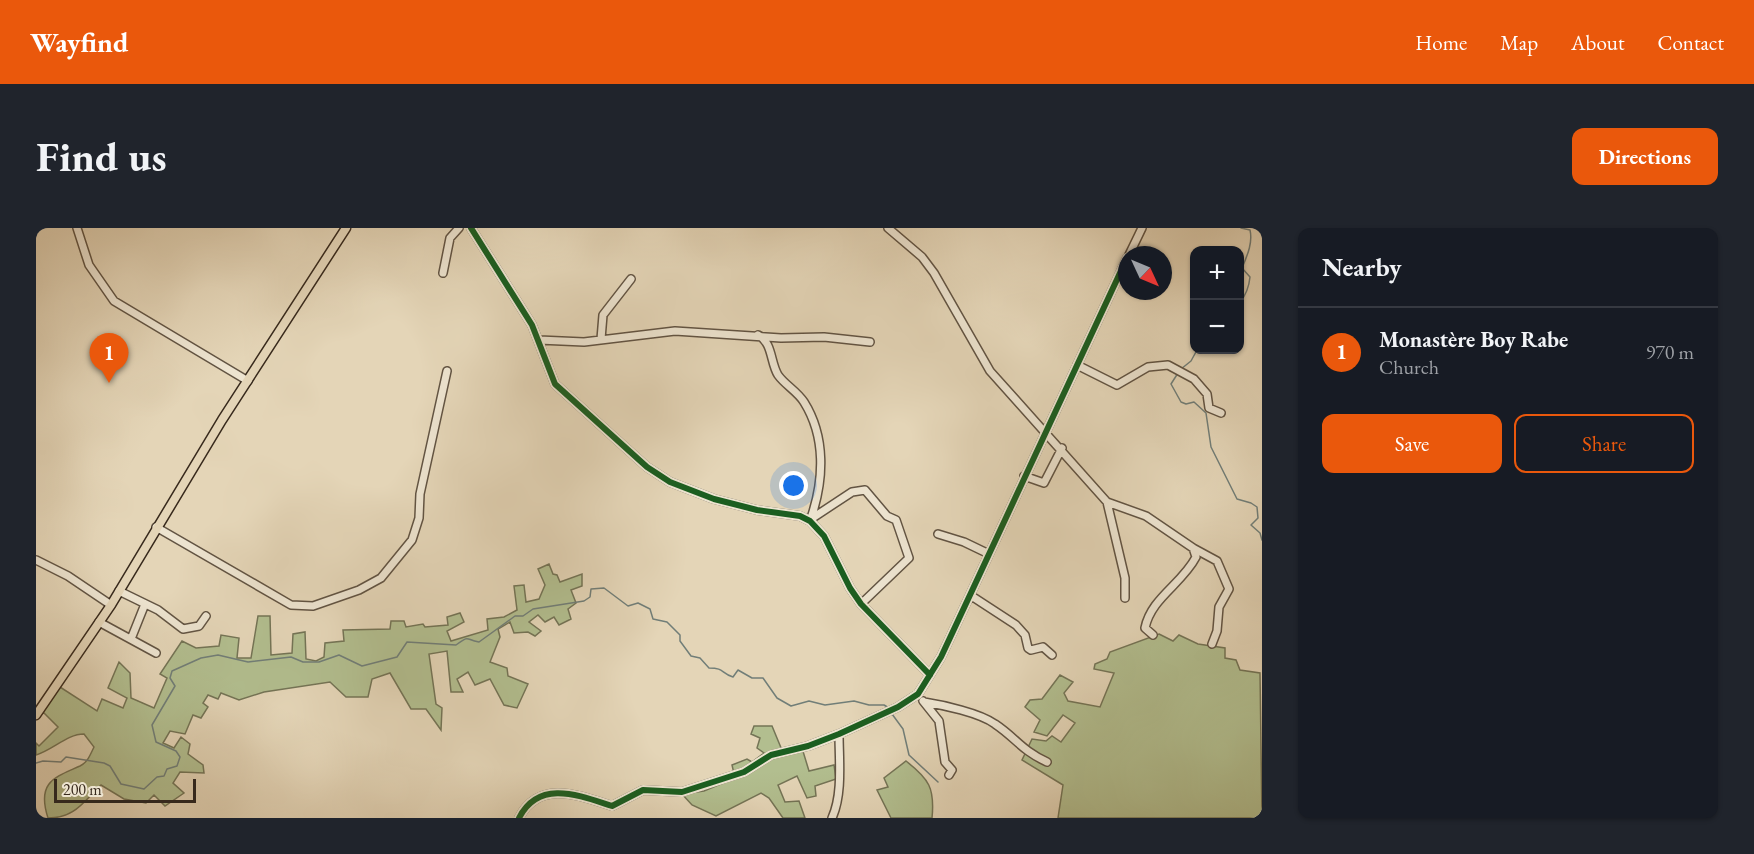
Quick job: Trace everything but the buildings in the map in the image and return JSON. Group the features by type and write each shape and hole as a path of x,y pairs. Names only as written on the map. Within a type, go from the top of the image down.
{"main road":[{"path":"36,715 111,605 156,527 346,228"}],"street":[{"path":"77,228 89,265 114,301 248,381"},
{"path":"443,273 450,238 459,228"},
{"path":"471,228 519,301 539,340 546,366 555,384 661,477 714,499 811,520 824,536 850,588 861,604 930,675"},
{"path":"888,228 922,257 962,320 990,371 1045,433 1062,448 1107,502 1125,578 1125,598"},
{"path":"1133,246 1142,228"},
{"path":"519,818 528,803 544,794 557,792 575,795 612,806 643,790 682,792 744,772 771,755 808,746 839,734 898,707 918,694 970,595 1118,278"},
{"path":"602,339 605,311 631,279"},
{"path":"539,340 584,342 675,331 781,338 824,337 870,342"},
{"path":"758,335 768,345 777,373 804,402 815,425 821,471 811,520"},
{"path":"1077,365 1117,385 1148,367 1168,365 1192,377 1207,394 1209,408 1221,412"},
{"path":"156,527 291,605 313,606 359,590 381,578 412,540 419,518 420,494 447,371"},
{"path":"1024,477 1044,483 1062,448"},
{"path":"811,520 852,492 865,490 887,516 896,520 909,558 861,604"},
{"path":"1107,502 1146,516 1193,548 1217,561 1229,589 1219,607 1212,644"},
{"path":"938,534 964,542 989,554"},
{"path":"1153,635 1145,628 1147,621 1159,599 1191,566 1196,557 1193,548"},
{"path":"36,560 68,576 111,605"},
{"path":"118,591 145,604 183,629 199,626 206,616"},
{"path":"970,595 1016,625 1025,635 1028,648 1031,650 1043,647 1052,655"},
{"path":"131,639 145,604"},
{"path":"99,622 156,653"},
{"path":"918,694 939,721 945,762 952,770 949,775"},
{"path":"924,702 940,704 994,723 1020,748 1047,762"},
{"path":"832,818 838,787 839,734"}],"green space":[{"path":"549,564 553,574 557,575 560,582 582,574 582,586 571,590 576,603 568,609 571,619 559,625 554,617 545,622 538,615 529,622 541,631 535,636 528,632 514,633 510,622 498,629 500,637 490,662 507,668 508,676 528,684 517,708 504,705 490,679 475,685 468,672 457,679 463,692 451,692 447,651 429,654 436,704 442,708 441,730 426,709 411,709 390,673 372,679 368,697 346,697 330,682 264,692 239,700 221,693 218,699 208,695 203,703 208,707 201,718 193,715 185,734 170,731 163,743 174,748 181,737 190,744 188,754 203,765 204,773 180,772 173,783 184,793 165,806 154,795 146,803 124,799 101,785 72,812 48,818 45,796 50,782 80,766 94,747 84,734 66,739 36,755 36,743 39,746 58,727 43,712 36,719 36,708 60,687 97,711 102,699 123,708 127,698 108,688 119,662 130,673 131,698 154,708 167,678 160,674 182,641 196,648 219,646 221,635 239,638 237,658 251,658 258,616 270,616 271,655 292,653 293,634 305,632 306,659 316,661 324,657 325,643 344,641 343,630 390,629 391,621 404,621 406,627 423,624 425,627 448,625 447,617 460,613 464,622 447,631 451,641 488,630 487,619 504,617 517,610 514,586 524,585 526,602 539,599 545,585 538,569"},
{"path":"1159,634 1173,641 1179,635 1198,644 1225,648 1225,658 1236,660 1240,670 1260,673 1262,818 1058,818 1063,785 1022,760 1032,739 1046,741 1052,736 1061,742 1075,723 1063,715 1047,736 1034,732 1040,720 1025,707 1030,700 1042,699 1060,675 1073,682 1064,693 1068,701 1100,707 1114,673 1094,669 1095,664 1107,659 1110,652"},
{"path":"754,726 772,726 784,755 802,748 809,771 834,765 836,779 815,786 816,796 807,798 797,776 778,785 785,802 799,801 805,818 783,818 769,798 761,793 716,816 692,805 682,794 704,791 735,778 732,765 747,759 752,762 764,753 757,748 760,738 751,734"},
{"path":"906,761 920,773 929,785 933,808 932,818 891,818 877,790 888,787 884,778"}],"waterway":[{"path":"1241,228 1250,230 1251,240 1242,268 1250,277 1250,281 1242,300"},
{"path":"1181,369 1191,361 1195,354"},
{"path":"1178,373 1171,384 1181,402 1186,404 1194,402 1206,413 1211,447 1237,499 1257,507 1258,518 1251,525 1260,533 1262,540"},
{"path":"36,763 61,762 66,757 104,763 110,766 121,784 144,789 157,777 164,776 167,769 177,766 180,757 176,751 156,742 152,725 175,686 170,678 172,671 201,658 218,655 248,662 291,657 303,662 319,662 339,655 362,666 397,657 407,642 456,645 468,639 479,642 515,616 523,616 533,609 584,601 590,597 591,589 604,588 628,606 638,603 650,609 653,619 667,622 680,635 680,641 691,656 700,658 709,668 718,669 733,677 738,670 752,678 763,678 777,698 791,706 809,701 825,705 854,701 869,705 884,705 889,708"},
{"path":"892,714 903,729 909,755 938,782"}],"cycle path":[{"path":"471,228 532,325 555,384 647,467 670,482 714,499 757,510 800,516 810,521 824,536 850,588 861,604 930,675"},
{"path":"519,818 527,806 537,798 548,794 573,795 612,806 643,790 682,792 744,772 771,755 808,746 839,734 898,707 918,694 941,657 1118,277"}],"place":[{"name":"Monastère Boy Rabe","path":"109,383"}]}
